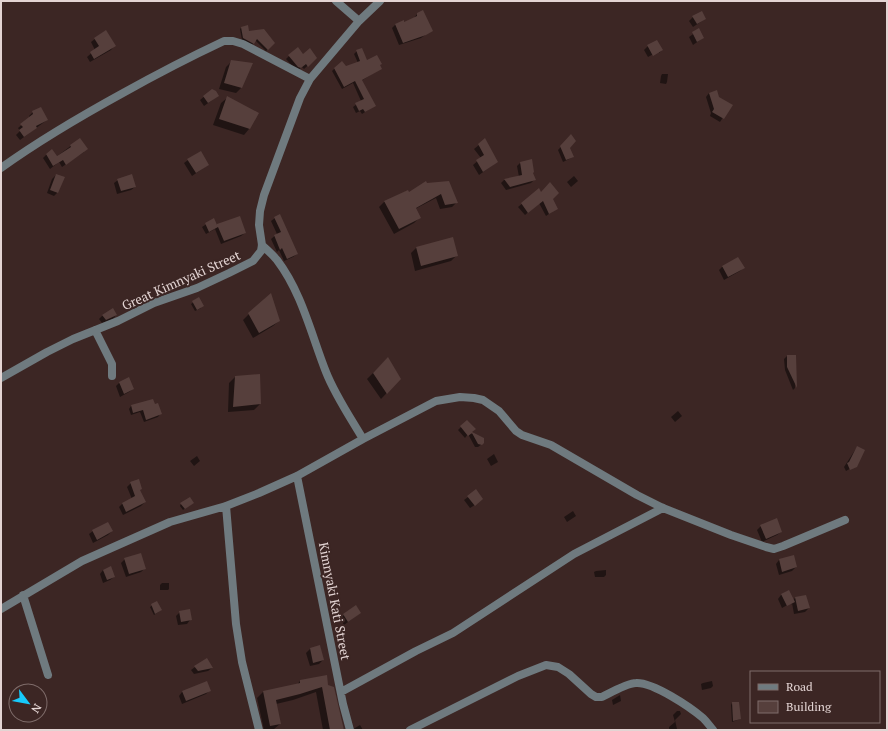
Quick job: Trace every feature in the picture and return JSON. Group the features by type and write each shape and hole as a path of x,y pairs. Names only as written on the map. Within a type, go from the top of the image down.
{"street":[{"path":"336,1 359,21"},
{"path":"363,438 326,373 304,307 277,260 262,245 259,226 260,211 264,195 300,98 310,79 359,21 380,1"},
{"path":"1,168 24,151 85,114 165,69 224,41 233,41 243,44 310,79"},
{"name":"Great Kimnyaki Street","path":"1,378 48,352 95,330 154,303 197,288 248,264 257,257 261,251 262,245"},
{"path":"95,330 113,368 112,376"},
{"path":"1,609 22,595 82,561 170,522 226,506 297,476 363,438 436,401 460,397 483,400 491,405 522,435 550,445 637,495 663,508 731,535 774,549 846,520"},
{"name":"Kimnyaki Kati Street","path":"297,476 350,730"},
{"path":"226,506 236,624 242,662 259,730"},
{"path":"341,692 409,655 453,634 574,554 663,508"},
{"path":"22,595 48,675"},
{"path":"410,730 518,676 546,665 558,668 569,674 581,686 596,697 602,697 635,683 656,688 692,710 704,719 713,730"}],"building":[{"path":"423,10 433,31 403,43 395,24 417,16 417,13"},
{"path":"702,11 706,19 697,24 692,16"},
{"path":"248,25 249,31 264,29 275,43 268,50 257,39 254,44 243,38 241,27"},
{"path":"699,28 704,38 697,42 692,32"},
{"path":"106,30 116,46 94,59 90,52 99,46 94,38"},
{"path":"657,40 663,50 653,56 647,45"},
{"path":"298,47 303,54 310,48 317,58 308,67 306,64 301,68 298,67 288,55"},
{"path":"362,48 367,60 377,55 382,64 380,65 382,69 362,80 376,106 365,112 363,109 359,111 355,103 364,99 355,81 344,87 334,68 342,61 346,66 360,61 356,50"},
{"path":"231,60 253,63 242,88 224,83"},
{"path":"212,89 216,91 219,96 208,103 203,96"},
{"path":"717,90 719,97 733,105 724,119 712,112 714,109 709,93"},
{"path":"227,96 259,113 250,129 219,119"},
{"path":"41,107 48,120 36,126 37,128 24,137 19,130 23,127 20,124 33,114 32,111"},
{"path":"571,134 576,141 570,148 574,157 566,160 560,146"},
{"path":"80,138 88,149 66,165 63,160 53,166 46,154 52,149 57,156 71,147 70,145"},
{"path":"485,138 498,162 483,172 476,160 484,155 478,144"},
{"path":"201,151 209,165 196,173 187,159"},
{"path":"532,159 533,173 536,180 510,187 504,179 522,175 520,162"},
{"path":"56,174 65,177 58,193 50,190"},
{"path":"132,174 136,187 121,191 117,179"},
{"path":"426,181 427,183 449,181 458,203 445,205 441,194 416,208 421,218 399,229 384,201 408,190 409,192"},
{"path":"550,182 559,193 553,199 558,209 549,214 543,201 528,213 521,203 539,188 541,192"},
{"path":"280,214 298,254 287,259 282,248 280,250 274,235 281,232 274,217"},
{"path":"240,216 246,233 224,241 218,227 209,232 205,223 214,218 217,225"},
{"path":"453,237 458,256 421,266 416,247"},
{"path":"738,257 745,268 728,277 722,266"},
{"path":"271,293 280,321 259,333 248,313"},
{"path":"199,297 204,306 197,310 192,301"},
{"path":"113,308 117,315 106,320 102,315"},
{"path":"787,355 796,355 797,388 787,367"},
{"path":"388,357 401,379 387,394 373,373"},
{"path":"260,374 261,404 233,407 235,376"},
{"path":"129,377 134,389 124,394 119,382"},
{"path":"153,399 155,404 158,403 162,414 146,420 143,410 133,413 131,405"},
{"path":"467,420 476,429 472,432 484,438 484,443 482,445 478,444 472,433 468,436 460,426"},
{"path":"857,446 865,450 857,467 850,470 847,463 849,462"},
{"path":"139,479 142,489 140,490 146,502 126,512 122,503 135,496 130,482"},
{"path":"476,489 483,499 475,506 467,496"},
{"path":"190,497 194,503 185,509 180,503"},
{"path":"777,518 782,532 766,539 760,525"},
{"path":"108,522 113,531 97,540 92,530"},
{"path":"141,553 146,569 129,574 124,558"},
{"path":"794,555 797,567 782,572 779,559"},
{"path":"111,566 115,577 107,580 103,570"},
{"path":"789,590 795,602 787,606 781,594"},
{"path":"806,595 810,608 798,611 795,597"},
{"path":"157,601 162,610 155,614 151,604"},
{"path":"356,605 361,613 348,622 343,614"},
{"path":"190,609 192,620 181,622 179,611"},
{"path":"320,645 324,660 313,663 310,648"},
{"path":"207,658 213,668 198,671 194,666"},
{"path":"327,675 328,685 334,687 344,730 330,730 322,687 276,700 281,724 270,726 263,691 300,683 300,680"},
{"path":"207,681 211,691 186,701 182,691"},
{"path":"732,702 739,702 741,719 733,721"}]}
